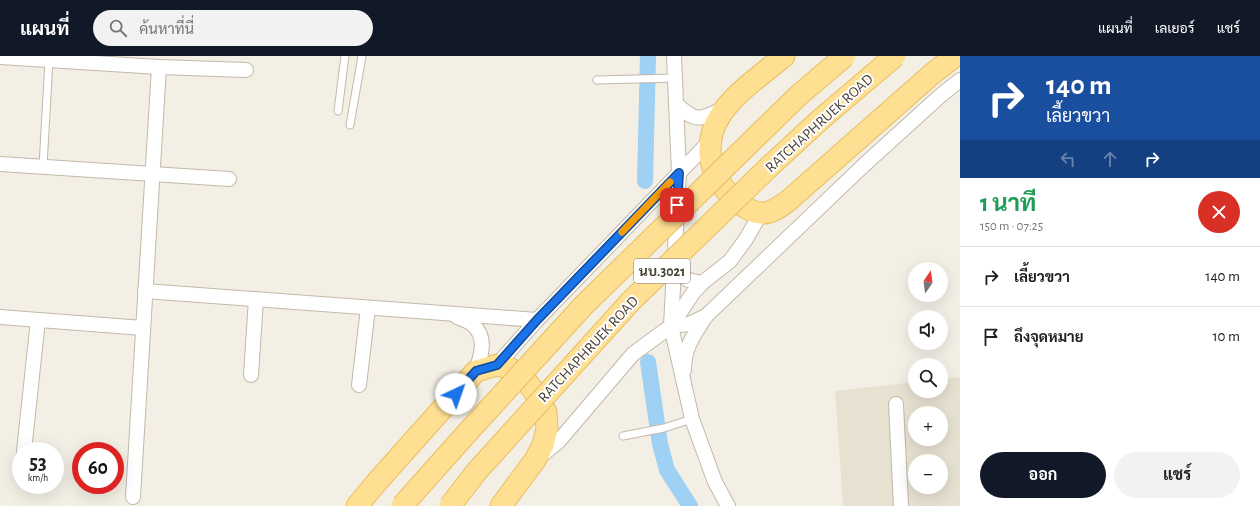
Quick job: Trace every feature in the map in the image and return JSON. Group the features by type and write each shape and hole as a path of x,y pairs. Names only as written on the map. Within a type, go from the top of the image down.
{"main road":[{"path":"784,56 725,108 714,129 711,140 709,156 713,172 728,195 744,207 761,213 776,210 788,201 932,74 955,56"},
{"name":"RATCHAPHRUEK ROAD","path":"402,506 584,305 800,95 845,56"},
{"name":"RATCHAPHRUEK ROAD","path":"450,506 478,470 631,301 821,119 895,56"},
{"path":"357,506 476,371 497,365 511,369 524,377 546,412 547,429 543,445 535,460 501,506"}],"street":[{"path":"674,56 670,78 676,104 679,173 671,326 692,420 715,482 728,506"},
{"path":"0,57 159,67 246,70"},
{"path":"133,498 159,67"},
{"path":"683,384 684,362 689,342 706,316 864,165 940,96 960,80"},
{"path":"676,104 688,115 697,118 707,116 725,108"},
{"path":"497,365 537,320 711,140"},
{"path":"0,164 229,179"},
{"path":"535,460 558,442 633,354 671,326 693,293 702,283 730,261 746,239 761,213"},
{"path":"674,268 688,280 702,283"},
{"path":"145,291 537,320"},
{"path":"251,375 256,300"},
{"path":"359,385 368,308"},
{"path":"451,314 472,324 481,336 483,349 476,371"},
{"path":"671,326 689,324 706,316"},
{"path":"0,317 143,328"},
{"path":"25,442 38,320"},
{"path":"896,404 901,506"}],"lane":[{"path":"338,111 345,56"},
{"path":"350,125 362,56"},
{"path":"44,166 49,60"},
{"path":"597,80 670,78"},
{"path":"623,436 664,428 692,420"}],"shaded area":[{"path":"960,377 960,506 843,506 835,391 908,383 908,398 948,398 948,378"}],"waterway":[{"path":"645,181 648,56"},
{"path":"648,362 660,444 667,470 690,506"}],"slow traffic":[{"path":"622,232 670,182"}],"route":[{"path":"456,394 476,371 497,365 537,320 679,173 677,205"}]}
